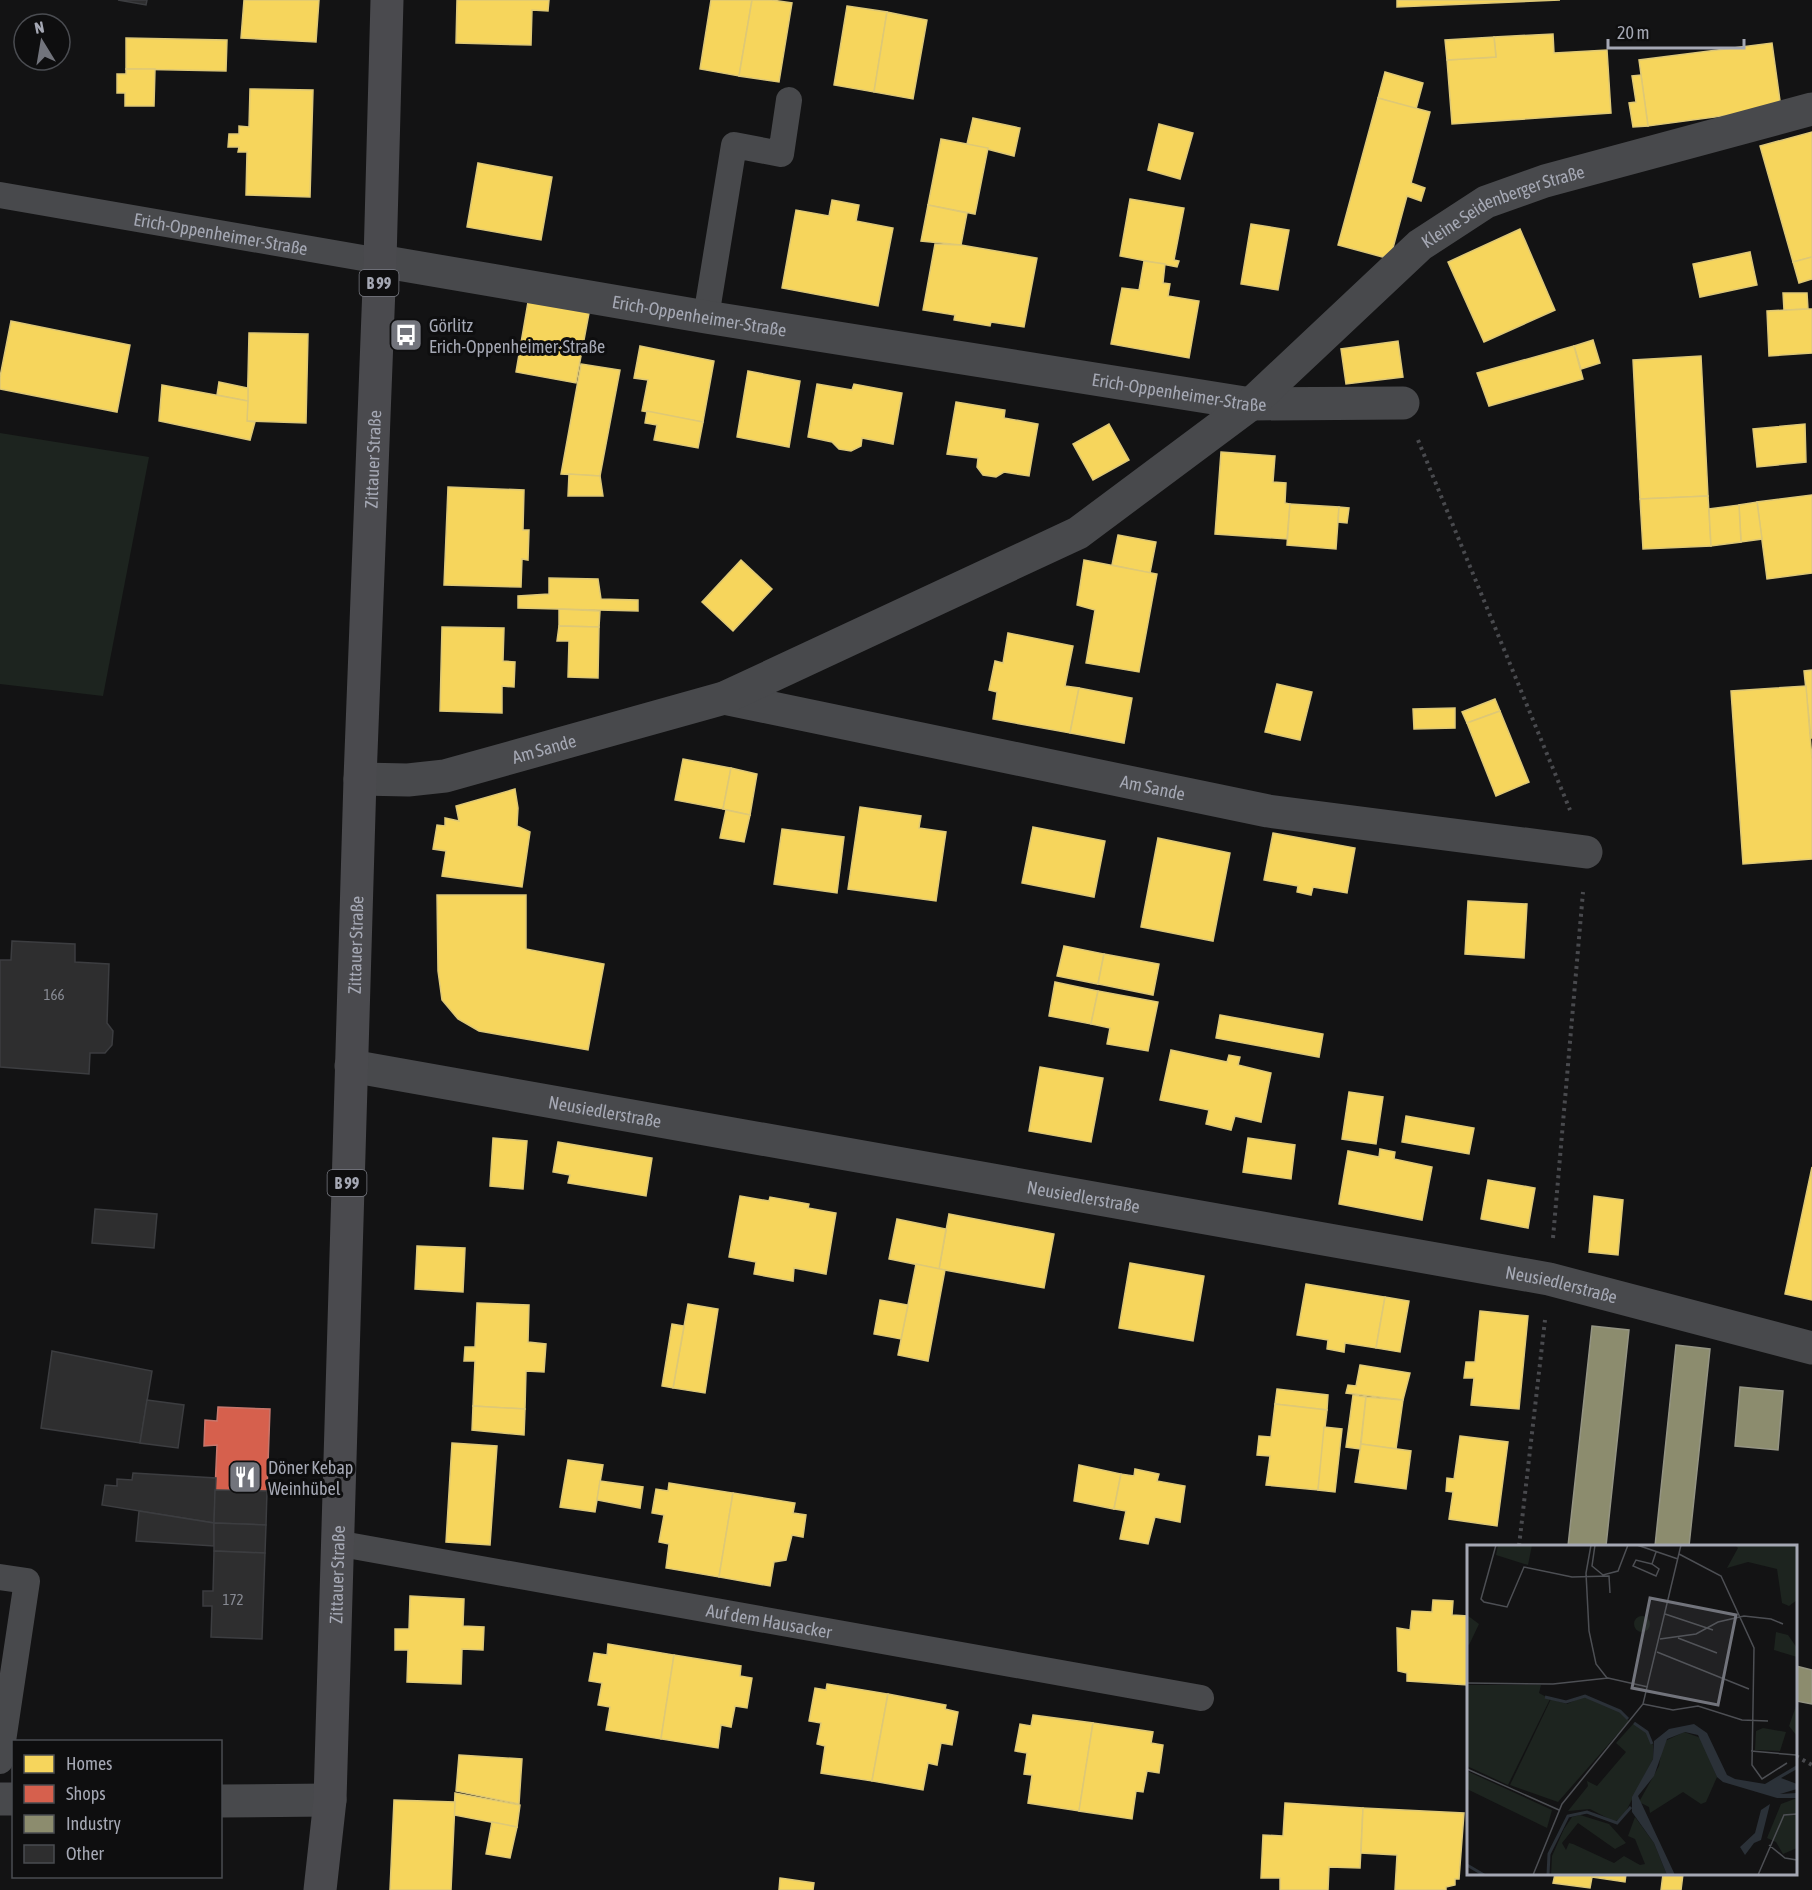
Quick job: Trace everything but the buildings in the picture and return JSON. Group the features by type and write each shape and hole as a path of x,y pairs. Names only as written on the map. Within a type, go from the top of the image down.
{"main road":[{"name":"Zittauer Straße","path":"321,1890 330,1800 360,779 380,261 387,0"}],"street":[{"name":"Kleine Seidenberger Straße","path":"1251,405 1420,245 1486,202 1545,181 1812,109"},
{"name":"Erich-Oppenheimer-Straße","path":"380,261 706,317 1251,405 1403,403"},
{"name":"Am Sande","path":"360,779 408,780 446,776 724,698 1078,533 1251,405"},
{"name":"Am Sande","path":"724,698 1268,812 1586,852"},
{"name":"Neusiedlerstraße","path":"351,1066 1549,1279 1812,1348"},
{"path":"222,1801 330,1800"}],"lane":[{"path":"706,317 734,145 781,154 789,100"},
{"name":"Erich-Oppenheimer-Straße","path":"0,195 380,261"},
{"name":"Auf dem Hausacker","path":"336,1544 1201,1698"},
{"path":"0,1577 27,1581 0,1761"}],"path":[{"path":"1519,1545 1549,1279"},
{"path":"1797,1757 1812,1765"}],"shaded area":[{"path":"0,433 149,457 103,696 0,684"}],"place":[{"name":"Görlitz Erich-Oppenheimer-Straße","path":"406,335"},
{"name":"Döner Kebap Weinhübel","path":"245,1477"}]}
